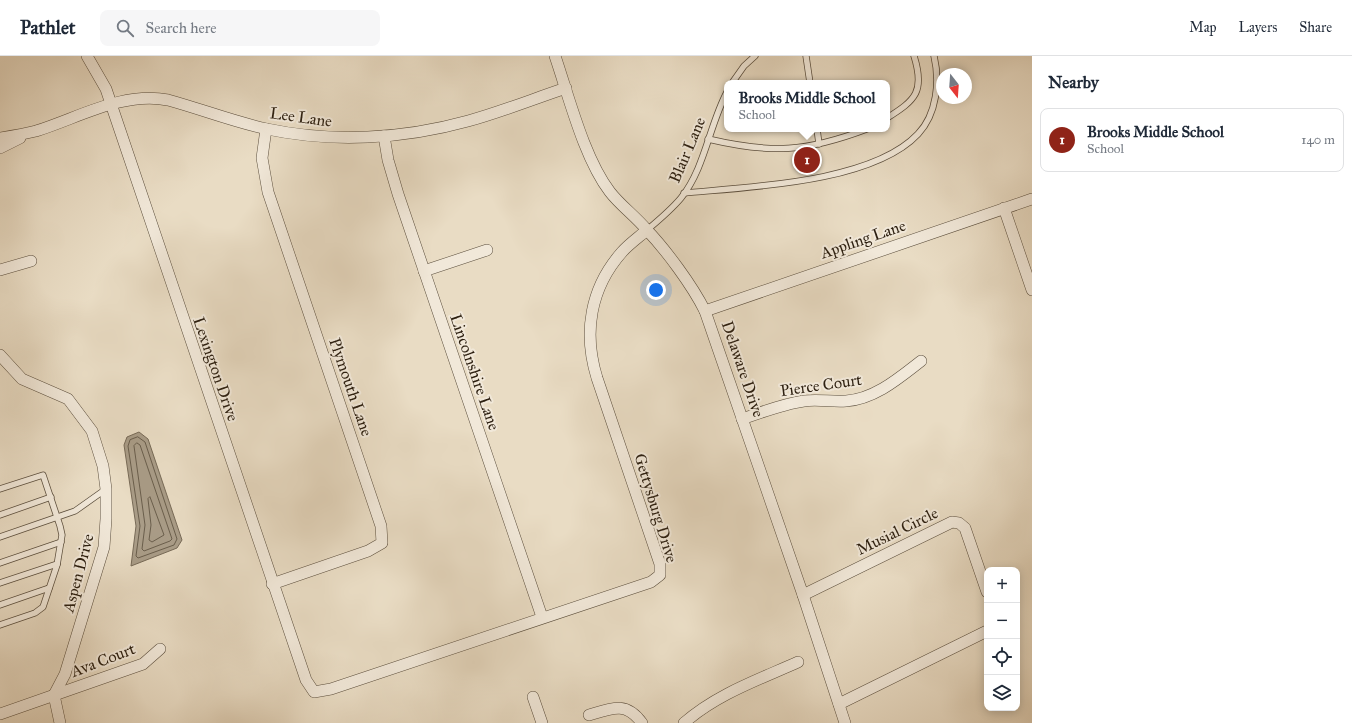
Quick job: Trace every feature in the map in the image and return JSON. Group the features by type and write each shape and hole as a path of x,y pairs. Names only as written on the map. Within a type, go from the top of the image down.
{"street":[{"name":"Lexington Drive","path":"87,56 106,89 272,584 306,680 314,692"},
{"name":"Delaware Drive","path":"555,56 590,158 598,174 610,192 647,230 697,295 705,310 803,595 845,723"},
{"name":"Lee Lane","path":"0,148 35,131 111,105 134,99 160,98 266,129 334,138 384,136 428,130 467,121 566,88"},
{"name":"Plymouth Lane","path":"266,129 262,158 268,192 381,526 382,542 368,551 272,584"},
{"name":"Lee Lane","path":"0,138 35,131"},
{"name":"Lincolnshire Lane","path":"384,136 392,176 542,617"},
{"name":"Appling Lane","path":"705,310 1032,199"},
{"path":"1004,208 1032,290"},
{"name":"Gettysburg Drive","path":"314,692 331,689 542,617 651,582 660,575 660,564 597,378 590,352 589,338 592,307 603,280 623,251 647,230"},
{"path":"424,271 487,250"},
{"path":"0,270 31,261"},
{"name":"Aspen Drive","path":"0,355 22,379 68,399 92,431 103,466 106,489 104,547 65,674 54,695"},
{"name":"Pierce Court","path":"742,419 788,403 806,400 847,401 867,396 887,386 921,361"},
{"name":"Musial Circle","path":"803,595 952,522 959,523 965,528 984,583"},
{"path":"838,704 984,631"},
{"name":"Ava Court","path":"0,714 143,664 160,649"},
{"path":"684,723 702,708 725,694 798,662"},
{"path":"54,695 60,723"},
{"path":"533,697 542,723"},
{"path":"589,715 613,707 624,708 636,715 642,723"}],"lane":[{"path":"734,80 744,66 755,56"},
{"path":"806,56 810,80"},
{"path":"890,116 902,109 917,95 919,80 914,56"},
{"path":"684,193 798,182 845,171 874,161 900,148 919,133 929,117 936,91 937,69 934,56"},
{"name":"Blair Lane","path":"647,230 669,211 684,193 697,170 718,108 724,97"},
{"path":"817,132 819,144"},
{"path":"708,139 739,146 768,149 799,148 833,142 859,132"},
{"path":"0,489 43,475 62,535 57,564 43,607 39,611 0,625"},
{"path":"0,537 80,508 106,489"},
{"path":"0,515 51,497"},
{"path":"0,563 61,542"},
{"path":"0,583 57,564"},
{"path":"0,605 50,588"}],"water":[{"path":"139,432 148,439 182,540 177,548 131,566 136,526 124,445 127,437"}],"place":[{"name":"Brooks Middle School","path":"807,160"}]}
